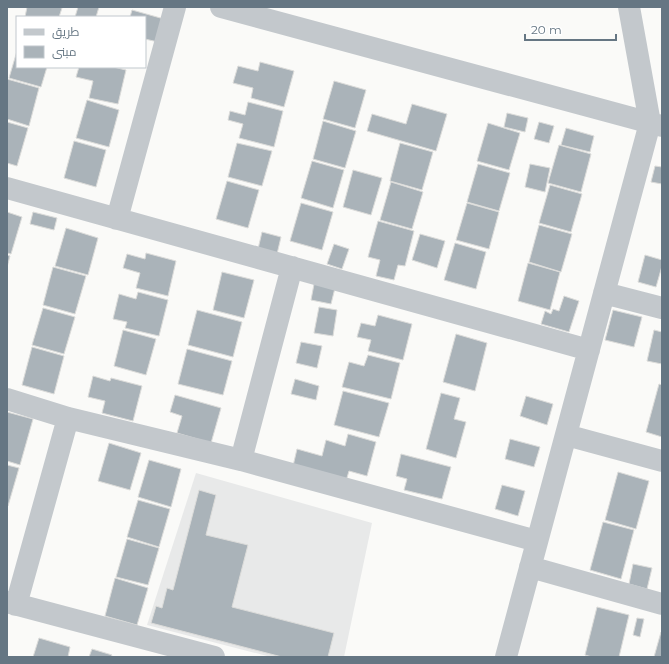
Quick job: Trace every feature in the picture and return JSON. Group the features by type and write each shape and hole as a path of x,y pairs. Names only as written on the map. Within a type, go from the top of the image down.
{"street":[{"path":"117,219 175,7"},
{"path":"221,7 656,124"},
{"path":"506,657 604,292 656,124 629,7"},
{"path":"7,188 589,350"},
{"path":"242,460 292,267"},
{"path":"604,292 662,308"},
{"path":"7,399 68,418 242,460 538,541"},
{"path":"68,418 11,603 191,654 214,657"},
{"path":"566,435 662,461"},
{"path":"530,567 662,604"}],"shaded area":[{"path":"196,473 372,523 344,657 271,657 147,625"}],"building":[{"path":"27,7 62,8 59,16 25,16"},
{"path":"78,7 99,7 96,16 75,16"},
{"path":"132,10 164,19 158,42 146,39 146,16 130,16"},
{"path":"16,54 16,68 47,68 41,87 9,78"},
{"path":"260,62 294,71 284,107 251,98 253,88 233,83 238,66 258,71"},
{"path":"79,68 117,68 126,70 118,104 89,98 93,81 76,77"},
{"path":"7,79 39,88 29,126 7,119"},
{"path":"334,81 366,90 355,128 323,119"},
{"path":"87,100 119,110 109,147 76,138"},
{"path":"248,102 283,111 274,147 239,138 243,124 228,120 230,111 245,115"},
{"path":"412,104 447,114 436,151 367,131 372,114 406,124"},
{"path":"507,113 528,118 525,132 504,127"},
{"path":"323,121 356,131 345,168 313,159"},
{"path":"7,122 28,128 17,166 7,163"},
{"path":"539,122 554,126 549,143 534,139"},
{"path":"488,123 520,133 509,170 477,161"},
{"path":"566,128 594,136 590,152 561,145"},
{"path":"74,141 106,150 96,187 64,178"},
{"path":"237,143 272,151 262,186 228,177"},
{"path":"400,143 433,152 422,190 390,181"},
{"path":"559,145 591,154 581,192 548,183"},
{"path":"312,161 344,170 333,208 301,198"},
{"path":"478,164 510,173 499,211 467,202"},
{"path":"530,164 550,168 545,192 525,187"},
{"path":"655,166 662,167 662,184 651,182"},
{"path":"353,170 382,178 371,215 343,207"},
{"path":"227,181 259,190 248,228 216,219"},
{"path":"391,182 423,192 412,229 380,220"},
{"path":"550,185 582,194 571,232 539,223"},
{"path":"301,203 333,212 322,250 290,241"},
{"path":"467,203 499,212 489,249 456,240"},
{"path":"7,212 22,217 11,254 7,253"},
{"path":"33,212 57,218 54,230 30,224"},
{"path":"378,221 414,231 405,266 398,265 394,280 376,276 380,260 368,257"},
{"path":"539,225 572,234 561,272 529,262"},
{"path":"66,228 98,238 88,275 55,266"},
{"path":"262,232 281,237 277,254 258,249"},
{"path":"420,234 445,241 437,268 412,260"},
{"path":"455,243 486,252 476,289 444,280"},
{"path":"334,244 349,249 342,269 327,264"},
{"path":"146,253 176,261 168,296 136,288 140,273 123,268 127,254 145,259"},
{"path":"7,255 10,256 7,267"},
{"path":"645,255 662,260 662,266 656,287 638,282"},
{"path":"528,263 560,272 550,310 518,301"},
{"path":"53,267 86,276 75,314 43,305"},
{"path":"222,272 254,280 244,318 213,310"},
{"path":"315,279 336,284 331,304 311,300"},
{"path":"138,292 168,300 159,336 125,328 127,322 113,319 119,294 136,299"},
{"path":"564,296 579,301 569,332 541,324 545,311 551,314 553,309 559,311"},
{"path":"319,307 337,310 333,336 314,333"},
{"path":"43,308 75,317 64,354 32,345"},
{"path":"197,310 242,322 233,357 188,345"},
{"path":"613,310 642,317 634,347 605,340"},
{"path":"378,315 412,324 403,360 368,351 371,340 357,337 361,323 375,326"},
{"path":"123,330 156,339 146,375 114,366"},
{"path":"654,330 662,332 662,364 647,361"},
{"path":"456,334 487,343 475,391 443,382"},
{"path":"301,342 322,346 317,368 296,363"},
{"path":"32,347 64,356 54,394 22,385"},
{"path":"187,349 232,361 223,395 178,384"},
{"path":"368,355 400,363 391,399 342,387 349,362 364,366"},
{"path":"93,376 110,381 111,378 142,386 133,421 102,413 105,401 88,397"},
{"path":"295,379 319,386 316,400 291,394"},
{"path":"659,384 662,385 662,437 646,432"},
{"path":"343,391 389,403 379,437 334,425"},
{"path":"441,393 460,398 454,419 466,422 456,458 426,449"},
{"path":"175,395 221,408 211,443 177,433 182,416 170,412"},
{"path":"526,396 553,404 547,425 520,416"},
{"path":"7,412 33,419 20,465 7,461"},
{"path":"348,434 376,442 367,476 349,471 346,481 293,466 297,449 322,456 326,440 345,446"},
{"path":"510,439 540,447 534,467 505,459"},
{"path":"109,443 141,453 130,490 98,481"},
{"path":"401,454 451,467 442,499 404,490 407,479 396,476"},
{"path":"149,460 181,469 171,507 138,497"},
{"path":"7,465 19,468 8,506 7,505"},
{"path":"618,472 649,481 636,529 605,520"},
{"path":"502,485 525,491 518,516 495,509"},
{"path":"199,490 216,495 206,535 248,545 232,607 334,633 328,657 282,657 151,623 156,606 162,608 167,588 173,590"},
{"path":"138,500 170,509 159,547 127,537"},
{"path":"603,522 634,530 621,579 590,570"},
{"path":"127,539 159,548 148,585 116,577"},
{"path":"633,564 652,568 647,589 629,584"},
{"path":"115,578 148,588 137,625 105,616"},
{"path":"597,607 629,615 619,657 592,657 585,655"},
{"path":"637,618 644,619 640,637 633,635"},
{"path":"661,632 662,657 654,657"},
{"path":"39,638 70,647 68,657 33,657"},
{"path":"92,649 112,655 111,657 89,657"}]}
